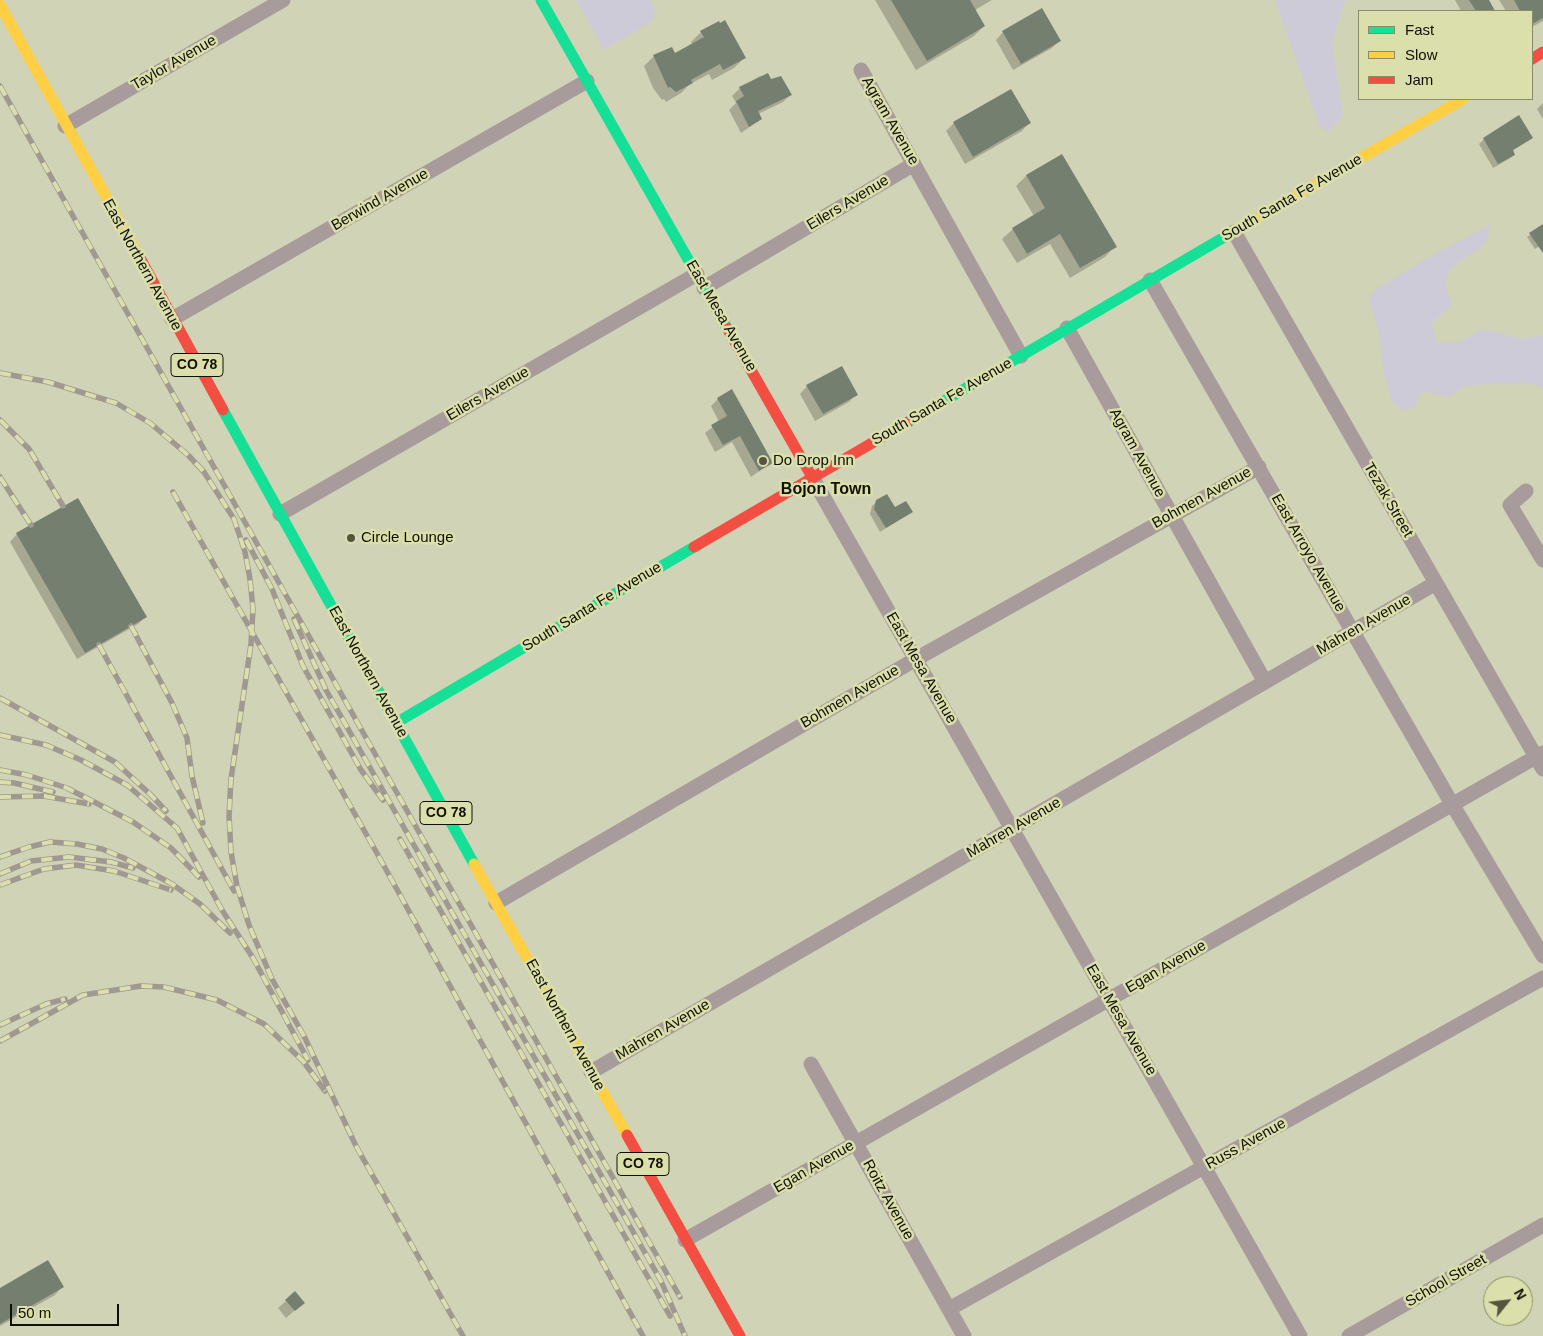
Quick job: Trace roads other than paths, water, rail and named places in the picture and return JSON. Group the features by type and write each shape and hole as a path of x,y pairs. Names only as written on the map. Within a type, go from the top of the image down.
{"street":[{"name":"Taylor Avenue","path":"65,126 283,0"},
{"name":"East Mesa Avenue","path":"541,0 1300,1336"},
{"name":"East Northern Avenue","path":"0,5 65,126 496,903 740,1336"},
{"name":"Agram Avenue","path":"861,70 1021,356"},
{"name":"Berwind Avenue","path":"172,319 587,81"},
{"name":"South Santa Fe Avenue","path":"396,723 812,477 1461,100"},
{"name":"Eilers Avenue","path":"704,288 914,164"},
{"name":"Tezak Street","path":"1234,232 1436,583 1541,759"},
{"name":"Eilers Avenue","path":"280,514 697,274"},
{"name":"East Arroyo Avenue","path":"1150,280 1452,804 1543,956"},
{"name":"Agram Avenue","path":"1068,328 1265,682"},
{"name":"Bohmen Avenue","path":"496,903 916,659 1259,467"},
{"path":"1526,491 1510,505 1543,560"},
{"name":"Mahren Avenue","path":"591,1072 1436,583"},
{"name":"Egan Avenue","path":"685,1240 1452,804 1541,759"},
{"name":"Russ Avenue","path":"949,1310 1543,978"},
{"name":"Roitz Avenue","path":"811,1064 964,1336"},
{"name":"School Street","path":"1349,1336 1543,1225"}],"railway":[{"path":"0,86 680,1297"},
{"path":"0,373 48,382 116,403 150,423 188,455 204,472 234,519 245,552 253,609 251,644 231,779 229,816 231,852 237,886 249,925 272,979 304,1036 356,1146 463,1336"},
{"path":"0,420 29,449 63,506"},
{"path":"0,477 31,525"},
{"path":"173,492 378,855 643,1336"},
{"path":"246,540 272,589 303,666 361,770 383,800"},
{"path":"294,619 326,690 661,1281 685,1336"},
{"path":"131,626 172,703 187,738 192,776 203,823"},
{"path":"99,645 234,891"},
{"path":"0,698 115,762 166,811"},
{"path":"0,735 46,745 81,760 127,785 177,828 222,910 253,958 308,1060"},
{"path":"0,770 27,775 67,788 133,822 171,848 199,877"},
{"path":"0,782 14,783 53,792"},
{"path":"0,797 44,796 89,804"},
{"path":"400,839 670,1316"},
{"path":"0,857 50,842 77,844 102,849 124,858 172,884 200,904 230,933"},
{"path":"0,874 31,861 69,857 111,862 133,868"},
{"path":"0,885 44,869 76,865 114,871 171,890"},
{"path":"0,1041 83,995 141,986 164,987 217,1000 264,1024 303,1061 325,1091"},
{"path":"0,1025 46,1004 65,999"}],"place":[{"name":"Do Drop Inn","path":"763,461"},
{"name":"Circle Lounge","path":"351,538"}],"district":[{"name":"Bojon Town","path":"826,490"}]}
